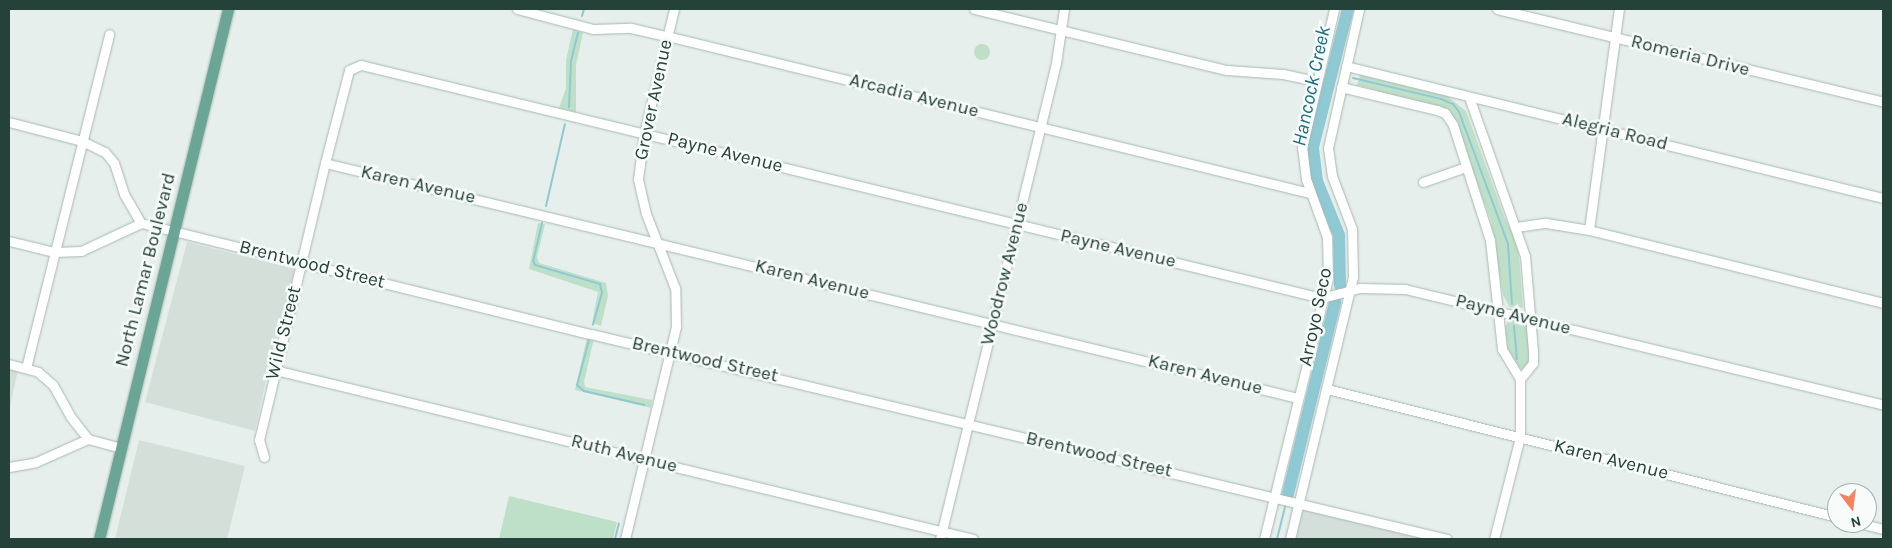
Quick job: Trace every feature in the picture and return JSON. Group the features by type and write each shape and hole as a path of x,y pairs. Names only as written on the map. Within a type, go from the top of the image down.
{"main road":[{"name":"North Lamar Boulevard","path":"99,539 228,9"}],"street":[{"name":"Arcadia Avenue","path":"517,9 593,30 631,28 668,36 1310,193"},
{"name":"Grover Avenue","path":"625,539 672,351 678,306 670,272 646,214 638,179 644,134 674,9"},
{"path":"974,9 1227,70 1284,74 1316,81"},
{"name":"Woodrow Avenue","path":"941,536 1040,127 1062,30 1064,9"},
{"name":"Arroyo Seco","path":"1264,539 1329,270 1328,244 1310,193 1302,148 1334,9"},
{"name":"Arroyo Seco","path":"1290,539 1327,390 1354,266 1353,236 1328,158 1329,137 1359,9"},
{"name":"Romeria Drive","path":"1497,9 1883,102"},
{"path":"1589,230 1619,9"},
{"path":"26,368 109,34"},
{"name":"Payne Avenue","path":"354,66 1322,298 1360,288 1404,289 1883,405"},
{"name":"Wild Street","path":"264,456 259,440 275,370 349,70 354,66"},
{"name":"Alegria Road","path":"1346,66 1883,198"},
{"path":"1341,87 1445,113 1453,125 1490,240 1502,349 1520,379 1520,437 1494,539"},
{"path":"1468,97 1501,195 1516,227 1525,256 1533,363 1520,379"},
{"path":"9,122 97,146 111,157 124,194 141,223 81,252 54,252 9,241"},
{"name":"Karen Avenue","path":"325,163 1298,398"},
{"path":"1422,182 1466,167"},
{"name":"Brentwood Street","path":"141,223 1447,539"},
{"path":"1516,227 1546,223 1589,230 1883,303"},
{"path":"9,364 26,368 53,385 88,439"},
{"name":"Ruth Avenue","path":"275,370 646,459 941,536 973,539"},
{"name":"Karen Avenue","path":"1327,390 1827,514"},
{"path":"9,466 36,462 88,439 121,448"}],"shaded area":[{"path":"187,242 295,269 272,352 255,431 145,402"},
{"path":"9,368 18,370 9,411"},
{"path":"139,440 245,466 227,539 115,539"},
{"path":"1303,510 1425,539 1296,539"}],"green space":[{"path":"573,29 583,33 576,65 576,112 559,108 566,88 566,60"},
{"path":"979,44 985,44 990,49 988,58 979,60 974,55 974,49"},
{"path":"1360,75 1447,96 1466,111 1504,216 1518,245 1523,307 1516,310 1509,306 1503,295 1491,221 1450,111 1357,85"},
{"path":"538,223 545,224 537,257 539,263 606,283 608,296 601,326 592,323 598,292 529,269"},
{"path":"1509,320 1528,324 1529,360 1524,370 1515,365 1508,352 1505,327"},
{"path":"587,337 594,338 584,382 585,387 652,400 651,408 575,390"},
{"path":"509,496 617,522 613,539 499,539"}],"waterway":[{"path":"582,16 584,9"},
{"name":"Hancock Creek","path":"1340,286 1339,235 1317,181 1313,147 1348,9"},
{"path":"569,107 571,61 578,33"},
{"path":"1353,78 1441,99 1453,104 1459,112 1508,244 1512,304"},
{"path":"546,206 565,124"},
{"path":"542,223 533,261 535,265 600,284 602,293 593,325"},
{"name":"Hancock Creek","path":"1288,494 1335,302"},
{"path":"1514,326 1517,359"},
{"path":"589,340 577,385 584,391 644,405"},
{"name":"Hancock Creek","path":"1277,539 1285,506"},
{"path":"615,539 619,523"}]}
